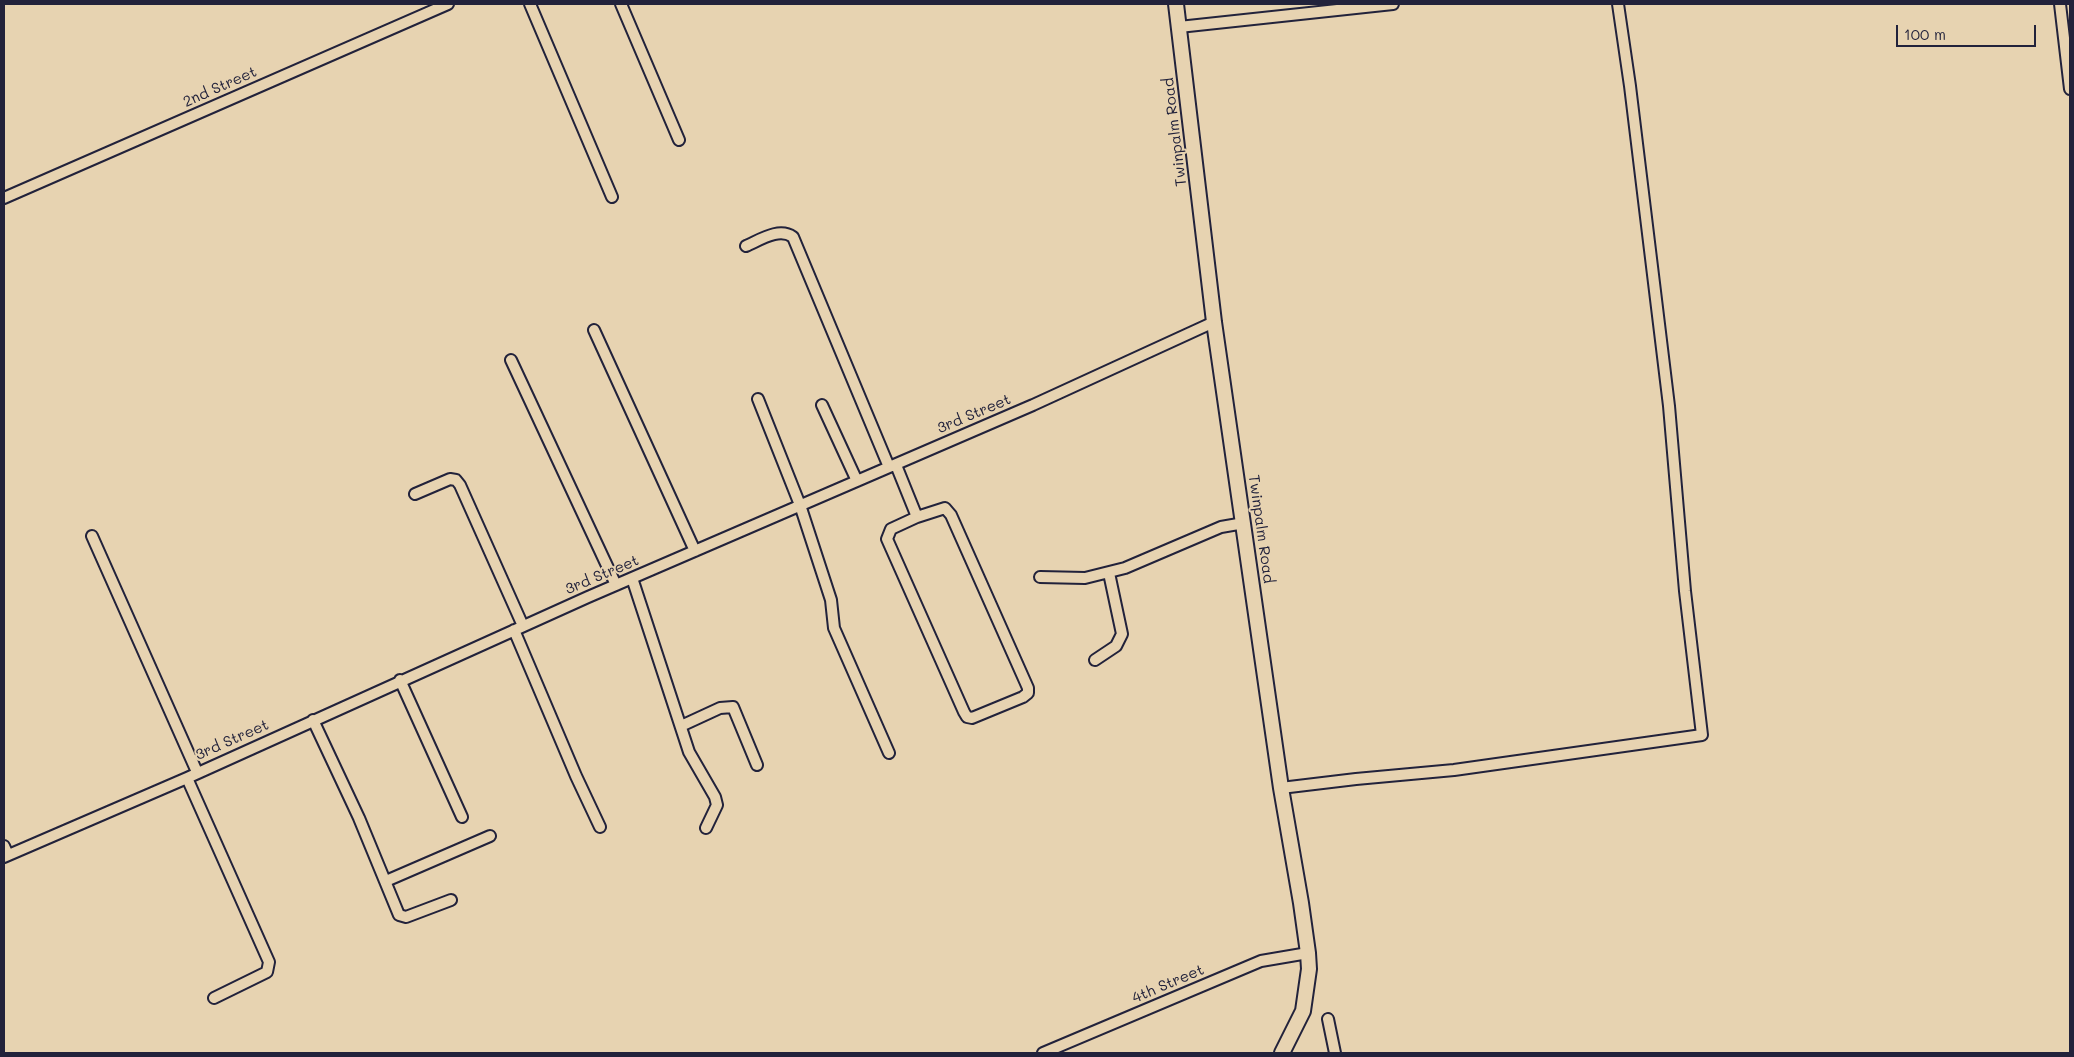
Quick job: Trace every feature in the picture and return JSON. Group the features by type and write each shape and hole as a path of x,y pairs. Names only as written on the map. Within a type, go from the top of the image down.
{"main road":[{"name":"Twinpalm Road","path":"1176,4 1214,322 1281,788 1302,903 1308,953 1309,969 1303,1010 1282,1053"}],"street":[{"name":"2nd Street","path":"4,197 448,4"},
{"path":"530,4 612,198"},
{"path":"621,4 679,140"},
{"path":"1179,27 1393,4"},
{"path":"1281,788 1454,770 1702,735 1685,591 1669,406 1630,86 1618,4"},
{"path":"2060,4 2070,89"},
{"path":"746,246 776,233 788,233 793,236 917,517"},
{"name":"3rd Street","path":"5,853 187,778 400,680 695,550 1032,405 1214,322"},
{"path":"594,330 695,550"},
{"path":"511,360 616,585"},
{"path":"758,399 800,505 831,600 834,628 889,753"},
{"path":"822,405 856,481"},
{"path":"415,494 450,479 456,480 460,485 576,776 600,826"},
{"path":"945,508 949,510 1028,688 1028,693 1023,697 972,718 967,717 964,712 886,539 891,529 917,517 937,509 945,508"},
{"path":"1040,577 1085,578 1109,573 1221,527 1244,523"},
{"path":"92,536 197,772"},
{"path":"1095,660 1116,646 1122,634 1109,573"},
{"path":"632,578 689,752 715,797 717,805 706,828"},
{"path":"400,680 462,817"},
{"path":"681,726 720,708 734,708 757,765"},
{"path":"313,720 359,818 402,917 451,900"},
{"path":"187,778 269,962 267,972 214,998"},
{"path":"386,881 490,836"},
{"name":"4th Street","path":"1043,1053 1261,961 1308,953"},
{"path":"1328,1020 1335,1053"}]}
